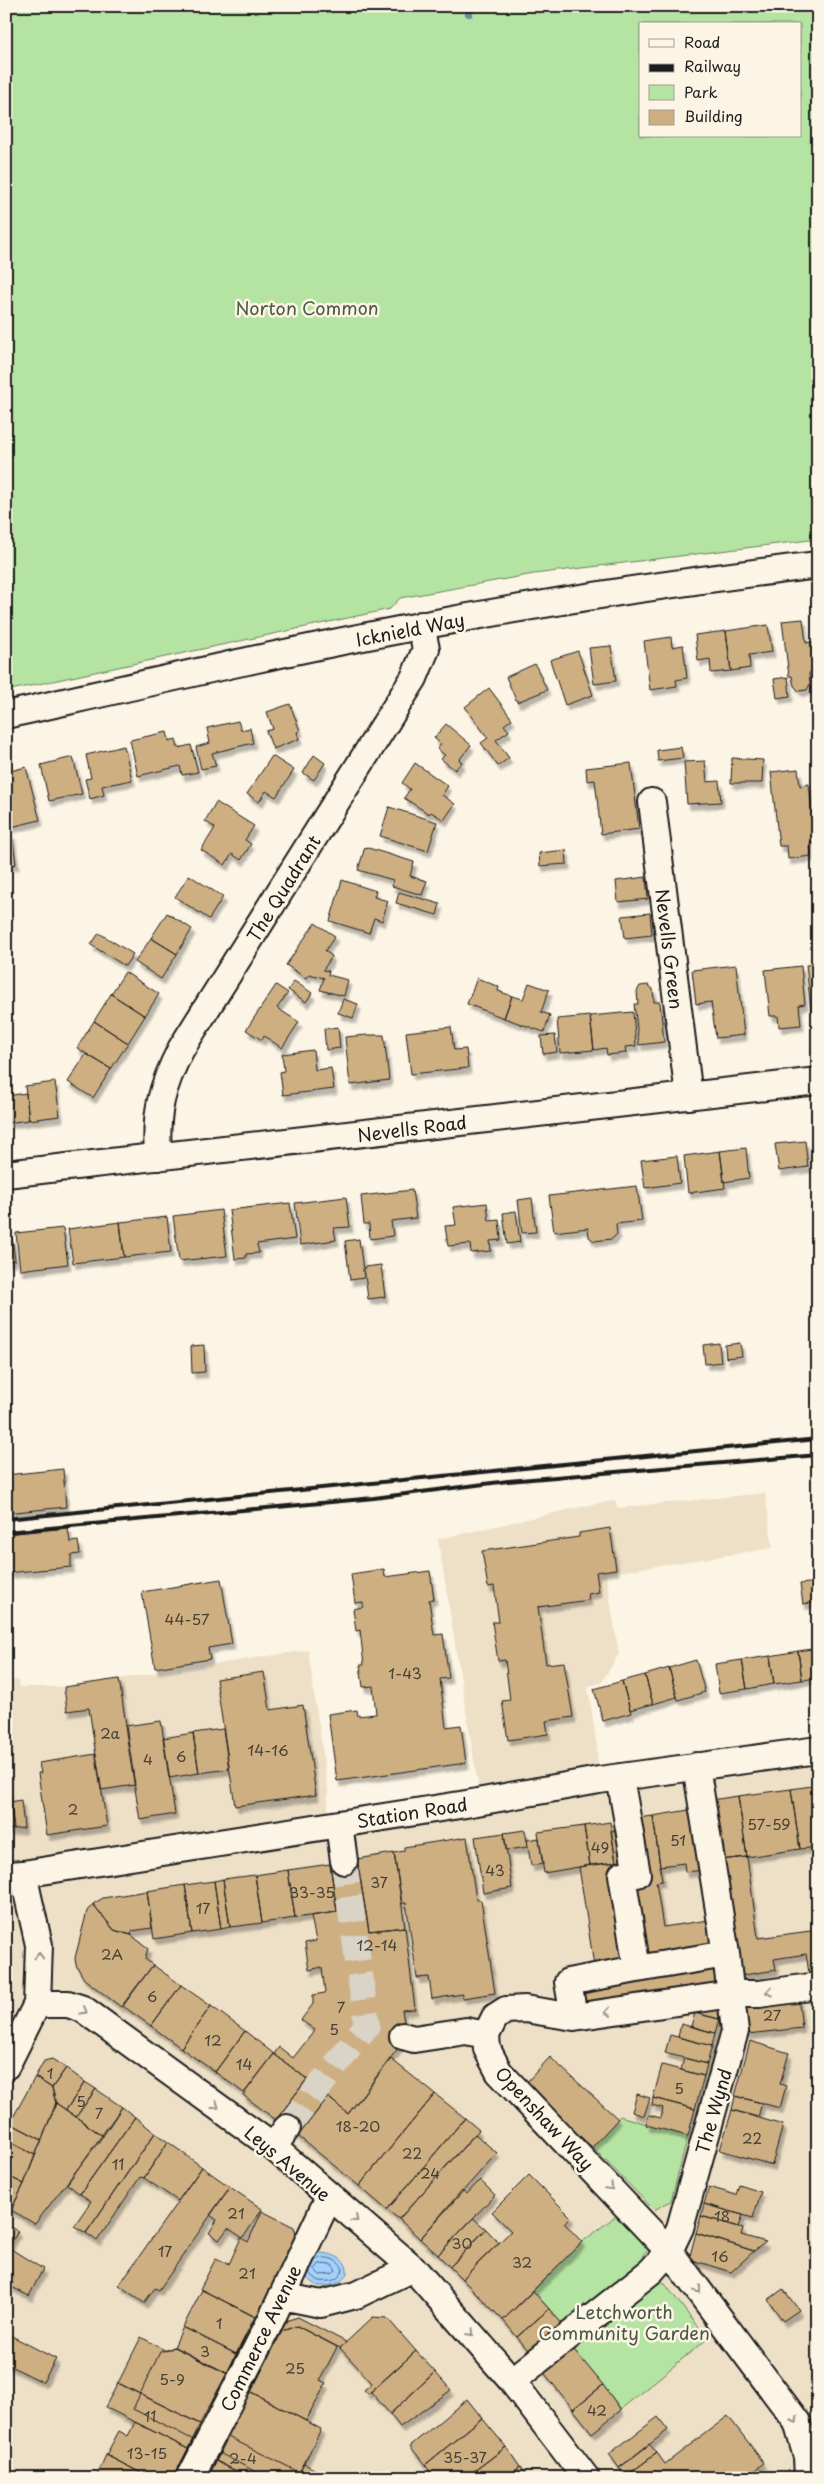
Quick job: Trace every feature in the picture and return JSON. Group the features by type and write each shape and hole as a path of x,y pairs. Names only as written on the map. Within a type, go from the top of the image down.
{"street":[{"name":"Icknield Way","path":"6,715 216,667 421,625 691,580 818,565"},
{"name":"The Quadrant","path":"158,1157 156,1124 162,1092 171,1070 182,1048 414,678 426,649 421,625"},
{"name":"Nevells Green","path":"652,802 688,1096"},
{"name":"Nevells Road","path":"6,1174 818,1081"},
{"name":"Station Road","path":"15,1874 340,1824 696,1766 818,1750"},
{"name":"The Wynd","path":"512,2381 651,2271 669,2251 680,2228 735,2031 732,1994 696,1766"},
{"path":"620,1778 637,1874 622,1875 637,1969"},
{"path":"340,1824 344,1861"},
{"path":"6,2066 37,2004 39,1945 15,1874"},
{"path":"574,2018 568,1982 726,1954"},
{"path":"404,2036 414,2039 466,2032 486,2035 495,2017 506,2010 525,2009 574,2018 732,1994 759,1994 818,1986"},
{"name":"Leys Avenue","path":"37,2004 68,2004 83,2009 280,2137 329,2197 413,2268 512,2381 586,2478"},
{"name":"Openshaw Way","path":"486,2035 487,2048 499,2072 669,2251 797,2422 808,2457 808,2478"},
{"name":"Commerce Avenue","path":"190,2478 282,2296 329,2197"},
{"path":"282,2296 321,2304 356,2295 413,2268"}],"shaded area":[{"path":"765,1493 773,1548 606,1574 619,1654 601,1683 588,1686 597,1747 598,1772 818,1747 818,2435 807,2457 808,2478 6,2478 6,1681 18,1680 19,1687 64,1687 308,1650 328,1790 328,1825 479,1791 438,1539 598,1503 616,1501 617,1508"}],"green space":[{"name":"Norton Common","path":"6,6 818,6 818,539 534,574 400,598 390,609 6,691"},
{"path":"620,2116 688,2136 671,2201 654,2210 592,2147"},
{"name":"Letchworth Community Garden","path":"621,2212 652,2245 643,2255 707,2339 621,2409 571,2346 565,2327 533,2291 582,2242"}],"water":[{"path":"317,2253 330,2254 340,2258 345,2264 347,2270 340,2282 318,2286 305,2277"}],"building":[{"path":"803,619 806,643 812,642 816,672 809,673 810,684 807,690 799,691 794,686 792,676 789,676 782,621"},
{"path":"768,625 772,652 749,655 750,668 731,671 726,631"},
{"path":"726,631 731,671 711,673 710,659 698,661 695,635"},
{"path":"671,637 672,647 683,645 687,678 676,680 677,686 650,690 644,641"},
{"path":"611,646 616,681 594,684 589,648"},
{"path":"578,651 593,695 565,705 550,660"},
{"path":"535,664 547,690 517,702 506,677"},
{"path":"788,677 790,696 777,698 774,679"},
{"path":"489,688 512,719 504,725 509,731 496,740 509,758 498,766 481,743 488,738 465,707"},
{"path":"290,704 300,731 297,732 299,739 273,749 266,731 273,729 267,712"},
{"path":"238,721 241,730 250,728 253,743 212,753 216,766 201,769 196,747 210,743 207,728"},
{"path":"446,724 471,745 459,760 462,762 455,770 441,759 445,755 437,749 441,744 434,738"},
{"path":"167,732 169,741 176,739 178,748 191,745 198,772 182,775 180,766 138,776 130,740"},
{"path":"124,746 132,780 102,786 104,795 90,799 85,779 91,778 86,755"},
{"path":"681,747 683,758 658,761 657,750"},
{"path":"314,755 325,763 314,780 303,773"},
{"path":"272,756 294,770 276,797 266,791 259,802 247,794"},
{"path":"73,757 82,794 49,801 41,765"},
{"path":"732,758 763,760 762,783 731,783"},
{"path":"705,761 707,782 719,781 721,802 687,804 684,762"},
{"path":"415,763 448,786 442,795 455,804 444,820 431,812 429,814 404,798 410,789 402,783"},
{"path":"631,763 639,829 601,834 595,780 587,781 586,768"},
{"path":"26,767 40,820 7,828 6,787 9,786 6,772"},
{"path":"798,769 800,786 809,784 816,843 810,843 811,856 788,859 787,846 779,846 771,772"},
{"path":"216,802 254,826 245,840 251,844 241,860 232,854 225,865 201,850 215,828 205,821"},
{"path":"389,807 437,822 428,851 380,836"},
{"path":"12,834 16,864 6,866 6,835"},
{"path":"365,847 414,862 410,876 427,881 422,895 392,886 393,880 358,870"},
{"path":"566,850 567,864 540,866 539,853"},
{"path":"189,875 223,897 209,919 175,897"},
{"path":"646,877 648,899 618,902 616,881"},
{"path":"342,880 376,891 374,897 388,901 382,921 374,918 369,933 330,921"},
{"path":"399,892 440,904 437,915 396,903"},
{"path":"167,913 192,929 177,954 151,938"},
{"path":"650,913 652,935 625,938 622,916"},
{"path":"315,923 335,936 325,951 332,956 323,970 329,971 328,975 348,980 344,996 320,990 324,978 309,974 306,978 286,965"},
{"path":"99,933 133,954 125,966 91,945"},
{"path":"151,938 177,954 161,979 135,962"},
{"path":"818,964 818,1010 811,1011 806,965"},
{"path":"736,965 744,1035 716,1038 711,1002 696,1004 692,970"},
{"path":"801,966 805,1004 799,1005 801,1025 779,1027 778,1016 770,1016 765,970"},
{"path":"125,972 159,994 145,1016 111,994"},
{"path":"477,978 499,987 498,991 512,996 504,1018 467,1004"},
{"path":"294,981 312,993 306,1002 288,990"},
{"path":"529,983 549,990 541,1012 550,1015 544,1032 504,1018 512,996 523,999"},
{"path":"276,985 288,993 277,1008 299,1022 282,1048 264,1036 262,1040 246,1030"},
{"path":"648,985 653,989 654,1002 660,1002 664,1042 639,1045 634,1004 638,1004 637,991 640,986"},
{"path":"111,994 145,1016 128,1043 94,1021"},
{"path":"343,999 358,1004 353,1018 338,1013"},
{"path":"633,1012 636,1046 625,1047 626,1053 607,1055 606,1048 594,1050 590,1016"},
{"path":"590,1016 594,1050 560,1053 557,1019"},
{"path":"94,1021 128,1043 111,1069 77,1048"},
{"path":"338,1027 340,1048 326,1050 324,1029"},
{"path":"451,1027 454,1050 466,1049 468,1068 411,1074 406,1032"},
{"path":"384,1035 389,1080 350,1085 345,1037"},
{"path":"555,1035 557,1052 543,1054 541,1036"},
{"path":"313,1050 315,1070 331,1068 334,1089 283,1095 280,1072 284,1071 282,1054"},
{"path":"86,1054 111,1069 93,1098 68,1082"},
{"path":"55,1082 60,1116 29,1120 25,1086"},
{"path":"26,1093 29,1120 6,1123 6,1096"},
{"path":"805,1141 808,1167 779,1171 775,1144"},
{"path":"746,1148 749,1178 724,1182 720,1151"},
{"path":"720,1151 725,1188 688,1193 684,1156"},
{"path":"677,1156 680,1183 645,1188 641,1160"},
{"path":"637,1186 642,1221 616,1224 617,1234 612,1239 594,1241 589,1237 588,1228 554,1232 549,1196"},
{"path":"412,1190 416,1218 391,1221 393,1236 370,1239 369,1224 364,1224 361,1196"},
{"path":"346,1197 350,1227 334,1228 336,1240 300,1245 295,1203"},
{"path":"532,1198 536,1232 522,1233 518,1200"},
{"path":"290,1203 295,1239 257,1244 259,1253 246,1254 246,1258 235,1259 229,1210"},
{"path":"487,1203 489,1221 499,1220 501,1240 490,1241 491,1251 471,1253 470,1244 448,1246 445,1226 456,1225 453,1207"},
{"path":"221,1210 227,1256 179,1261 173,1216"},
{"path":"516,1211 520,1242 507,1244 503,1213"},
{"path":"167,1217 171,1252 124,1257 120,1222"},
{"path":"120,1222 124,1257 73,1263 68,1229"},
{"path":"63,1228 68,1264 20,1270 16,1233"},
{"path":"6,1235 12,1238 15,1260 6,1261"},
{"path":"359,1239 364,1278 350,1280 345,1241"},
{"path":"381,1265 385,1297 368,1299 364,1267"},
{"path":"719,1343 721,1362 705,1364 703,1345"},
{"path":"740,1343 742,1356 726,1358 725,1345"},
{"path":"204,1345 205,1372 192,1373 191,1346"},
{"path":"63,1469 66,1507 6,1513 6,1475"},
{"path":"68,1528 70,1542 78,1541 80,1554 71,1555 71,1567 6,1573 6,1534"},
{"path":"610,1528 616,1569 596,1572 599,1592 588,1594 589,1600 538,1607 546,1664 564,1662 573,1717 546,1721 548,1734 508,1740 502,1701 510,1700 505,1660 498,1661 492,1622 499,1622 494,1586 488,1587 482,1551 579,1537 579,1533"},
{"path":"384,1569 385,1577 430,1571 434,1599 429,1600 434,1635 443,1634 449,1678 440,1679 446,1727 461,1725 466,1763 337,1781 328,1714 357,1710 358,1716 376,1714 373,1686 363,1687 360,1665 364,1665 360,1630 356,1631 353,1609 363,1607 363,1602 355,1603 351,1574"},
{"path":"221,1579 232,1644 208,1648 210,1659 155,1668 142,1592"},
{"path":"818,1582 818,1602 803,1604 800,1584"},
{"path":"818,1648 818,1678 802,1680 798,1651"},
{"path":"798,1651 802,1680 774,1684 770,1656"},
{"path":"770,1656 774,1684 747,1689 742,1660"},
{"path":"696,1660 705,1692 678,1700 669,1668"},
{"path":"742,1660 747,1689 719,1693 715,1664"},
{"path":"669,1668 677,1697 653,1704 645,1675"},
{"path":"264,1672 270,1710 303,1705 316,1795 235,1806 216,1679"},
{"path":"645,1675 653,1704 630,1710 622,1681"},
{"path":"119,1679 135,1785 101,1790 89,1708 67,1711 64,1687"},
{"path":"622,1681 631,1713 603,1721 594,1689"},
{"path":"161,1721 175,1814 140,1820 125,1726"},
{"path":"223,1729 229,1769 199,1773 193,1733"},
{"path":"193,1733 199,1773 169,1778 163,1738"},
{"path":"96,1754 107,1826 47,1835 38,1773 41,1773 39,1763"},
{"path":"7,1774 10,1802 6,1802"},
{"path":"818,1785 818,1847 800,1849 791,1789"},
{"path":"791,1789 800,1849 747,1857 738,1796"},
{"path":"738,1796 747,1857 720,1860 711,1800"},
{"path":"21,1800 24,1828 14,1829 10,1802"},
{"path":"6,1802 10,1802 14,1829 6,1830"},
{"path":"695,1809 705,1870 685,1872 684,1863 660,1866 653,1816"},
{"path":"653,1816 662,1881 656,1882 663,1927 709,1920 719,1985 583,2005 577,1968 594,1966 579,1867 616,1862 611,1831 638,1827 637,1818"},
{"path":"610,1822 616,1862 590,1865 584,1826"},
{"path":"584,1826 590,1865 544,1873 538,1832"},
{"path":"525,1830 528,1847 506,1850 504,1833"},
{"path":"504,1833 512,1888 483,1893 475,1837"},
{"path":"467,1837 476,1900 481,1900 495,1993 463,1998 462,1994 432,1999 429,1977 417,1978 406,1903 402,1903 394,1853 404,1851 404,1847"},
{"path":"539,1838 543,1864 531,1866 527,1840"},
{"path":"394,1853 405,1927 369,1931 357,1859"},
{"path":"747,1857 758,1938 818,1930 818,1971 809,1973 806,1954 774,1959 776,1970 737,1976 720,1860"},
{"path":"357,1859 369,1931 405,1927 415,2009 402,2010 405,2028 402,2043 348,2114 328,2097 298,2136 276,2120 307,2079 274,2054 279,2047 293,2058 315,2030 301,2020 313,2004 313,1995 325,1993 322,1967 309,1970 305,1943 316,1941 311,1916 337,1912 330,1864"},
{"path":"330,1864 337,1912 295,1918 288,1870"},
{"path":"288,1870 295,1918 262,1923 255,1875"},
{"path":"255,1875 262,1923 230,1927 223,1879"},
{"path":"223,1879 230,1927 221,1929 214,1881"},
{"path":"214,1881 221,1929 192,1933 185,1885"},
{"path":"185,1885 192,1933 154,1939 147,1891"},
{"path":"147,1891 152,1928 132,1931 131,1935 114,1930 93,1904 103,1898"},
{"path":"93,1904 114,1930 131,1935 148,1948 145,1959 153,1965 121,2007 84,1979 76,1965 75,1958 87,1911"},
{"path":"153,1965 181,1985 151,2026 123,2006"},
{"path":"181,1985 211,2006 181,2048 151,2026"},
{"path":"798,1995 802,2028 747,2034 743,2001"},
{"path":"211,2006 245,2031 215,2072 181,2048"},
{"path":"722,2006 719,2019 695,2013 696,2008"},
{"path":"695,2013 719,2019 715,2033 691,2026"},
{"path":"681,2024 715,2033 712,2046 678,2037"},
{"path":"245,2031 274,2054 244,2093 215,2072"},
{"path":"670,2035 712,2046 707,2064 665,2053"},
{"path":"750,2041 789,2053 780,2084 786,2086 780,2108 735,2096"},
{"path":"274,2054 307,2079 276,2120 243,2095"},
{"path":"550,2057 618,2119 592,2147 524,2085"},
{"path":"684,2058 707,2064 704,2076 681,2070"},
{"path":"52,2059 66,2068 52,2088 35,2077 44,2061"},
{"path":"391,2059 435,2094 359,2186 298,2136 328,2097 348,2114"},
{"path":"662,2065 704,2076 695,2109 653,2098"},
{"path":"66,2068 85,2082 66,2110 56,2103 52,2088"},
{"path":"35,2077 52,2088 56,2103 42,2140 10,2123"},
{"path":"85,2082 96,2089 76,2117 66,2110"},
{"path":"96,2089 122,2107 103,2136 76,2117"},
{"path":"435,2094 465,2118 387,2210 359,2186"},
{"path":"637,2094 650,2098 644,2116 632,2112"},
{"path":"735,2096 762,2103 758,2117 732,2110"},
{"path":"653,2098 695,2109 688,2136 646,2125 649,2115 661,2118 663,2108 652,2105"},
{"path":"56,2103 103,2136 35,2224 11,2210 24,2184"},
{"path":"122,2107 135,2117 80,2194 67,2184"},
{"path":"732,2110 783,2125 772,2165 720,2150"},
{"path":"135,2117 155,2133 86,2233 74,2226 91,2201 80,2194"},
{"path":"465,2118 479,2130 399,2219 387,2210"},
{"path":"10,2123 42,2140 35,2155 6,2140 6,2129"},
{"path":"155,2133 168,2142 144,2178 140,2177 97,2241 86,2233"},
{"path":"475,2134 497,2153 420,2239 399,2219"},
{"path":"6,2140 35,2155 24,2184 6,2175"},
{"path":"168,2142 202,2167 178,2201 144,2178"},
{"path":"202,2167 230,2187 159,2290 155,2288 144,2303 119,2285"},
{"path":"6,2175 24,2184 11,2210 6,2208"},
{"path":"529,2175 571,2217 564,2223 582,2242 503,2320 462,2279 511,2231 492,2212"},
{"path":"480,2180 495,2195 438,2255 420,2239 462,2190 467,2194"},
{"path":"739,2185 761,2192 753,2218 704,2204 709,2187 736,2195"},
{"path":"230,2187 262,2209 243,2238 228,2228 219,2240 209,2233 217,2220 210,2215"},
{"path":"704,2204 743,2215 739,2227 701,2216"},
{"path":"262,2211 294,2227 299,2243 262,2320 200,2289 216,2258 229,2264 241,2238 248,2242"},
{"path":"701,2216 743,2228 741,2235 766,2242 754,2251 696,2233"},
{"path":"473,2218 486,2229 450,2267 438,2255"},
{"path":"6,2224 18,2231 9,2247 6,2246"},
{"path":"486,2229 499,2243 462,2279 450,2267"},
{"path":"696,2233 754,2251 731,2272 689,2259"},
{"path":"6,2246 43,2269 29,2296 6,2284"},
{"path":"783,2289 799,2310 783,2321 768,2300"},
{"path":"202,2290 255,2317 236,2354 183,2327"},
{"path":"533,2291 549,2309 517,2337 503,2320"},
{"path":"549,2309 565,2327 532,2355 517,2337"},
{"path":"255,2317 262,2320 234,2376 227,2373"},
{"path":"298,2317 346,2342 340,2348 297,2326 282,2331 253,2387 246,2383 279,2323"},
{"path":"373,2317 387,2318 416,2351 368,2394 364,2390 372,2383 340,2348"},
{"path":"297,2326 337,2347 320,2380 326,2383 306,2421 251,2392 282,2331"},
{"path":"183,2327 236,2354 227,2373 174,2347"},
{"path":"6,2333 56,2359 43,2382 6,2364"},
{"path":"141,2337 166,2351 174,2347 227,2373 200,2424 118,2383"},
{"path":"571,2346 603,2385 573,2409 541,2369"},
{"path":"174,2347 253,2387 251,2392 321,2429 297,2478 268,2478 133,2409 160,2352"},
{"path":"416,2351 435,2372 390,2414 371,2392"},
{"path":"435,2372 451,2390 400,2427 390,2414"},
{"path":"118,2383 200,2424 188,2449 105,2407"},
{"path":"603,2385 621,2410 592,2433 573,2409"},
{"path":"467,2399 482,2418 425,2465 410,2446"},
{"path":"728,2416 764,2463 744,2478 626,2476 657,2453 665,2464"},
{"path":"658,2417 668,2430 619,2468 609,2454"},
{"path":"482,2418 506,2447 465,2478 436,2478 425,2465"},
{"path":"135,2422 188,2449 173,2478 151,2478 106,2455 119,2431 128,2436"},
{"path":"228,2437 299,2472 304,2464 330,2477 250,2478 216,2461"},
{"path":"193,2439 200,2443 182,2478 173,2478"},
{"path":"649,2444 657,2453 626,2476 619,2468"},
{"path":"506,2447 520,2467 505,2478 465,2478"},
{"path":"212,2450 220,2453 208,2478 198,2478"},
{"path":"106,2455 151,2478 103,2478 97,2475"},
{"path":"216,2461 250,2478 208,2478"},
{"path":"520,2467 528,2478 505,2478"},
{"path":"772,2471 777,2478 762,2478"}],"waterway":[{"path":"469,6 469,13"}],"tunnel":[{"path":"287,2128 367,2025 344,1861"}],"railway":[{"path":"6,1519 818,1439"},
{"path":"6,1532 374,1498 508,1481 818,1455"}]}
